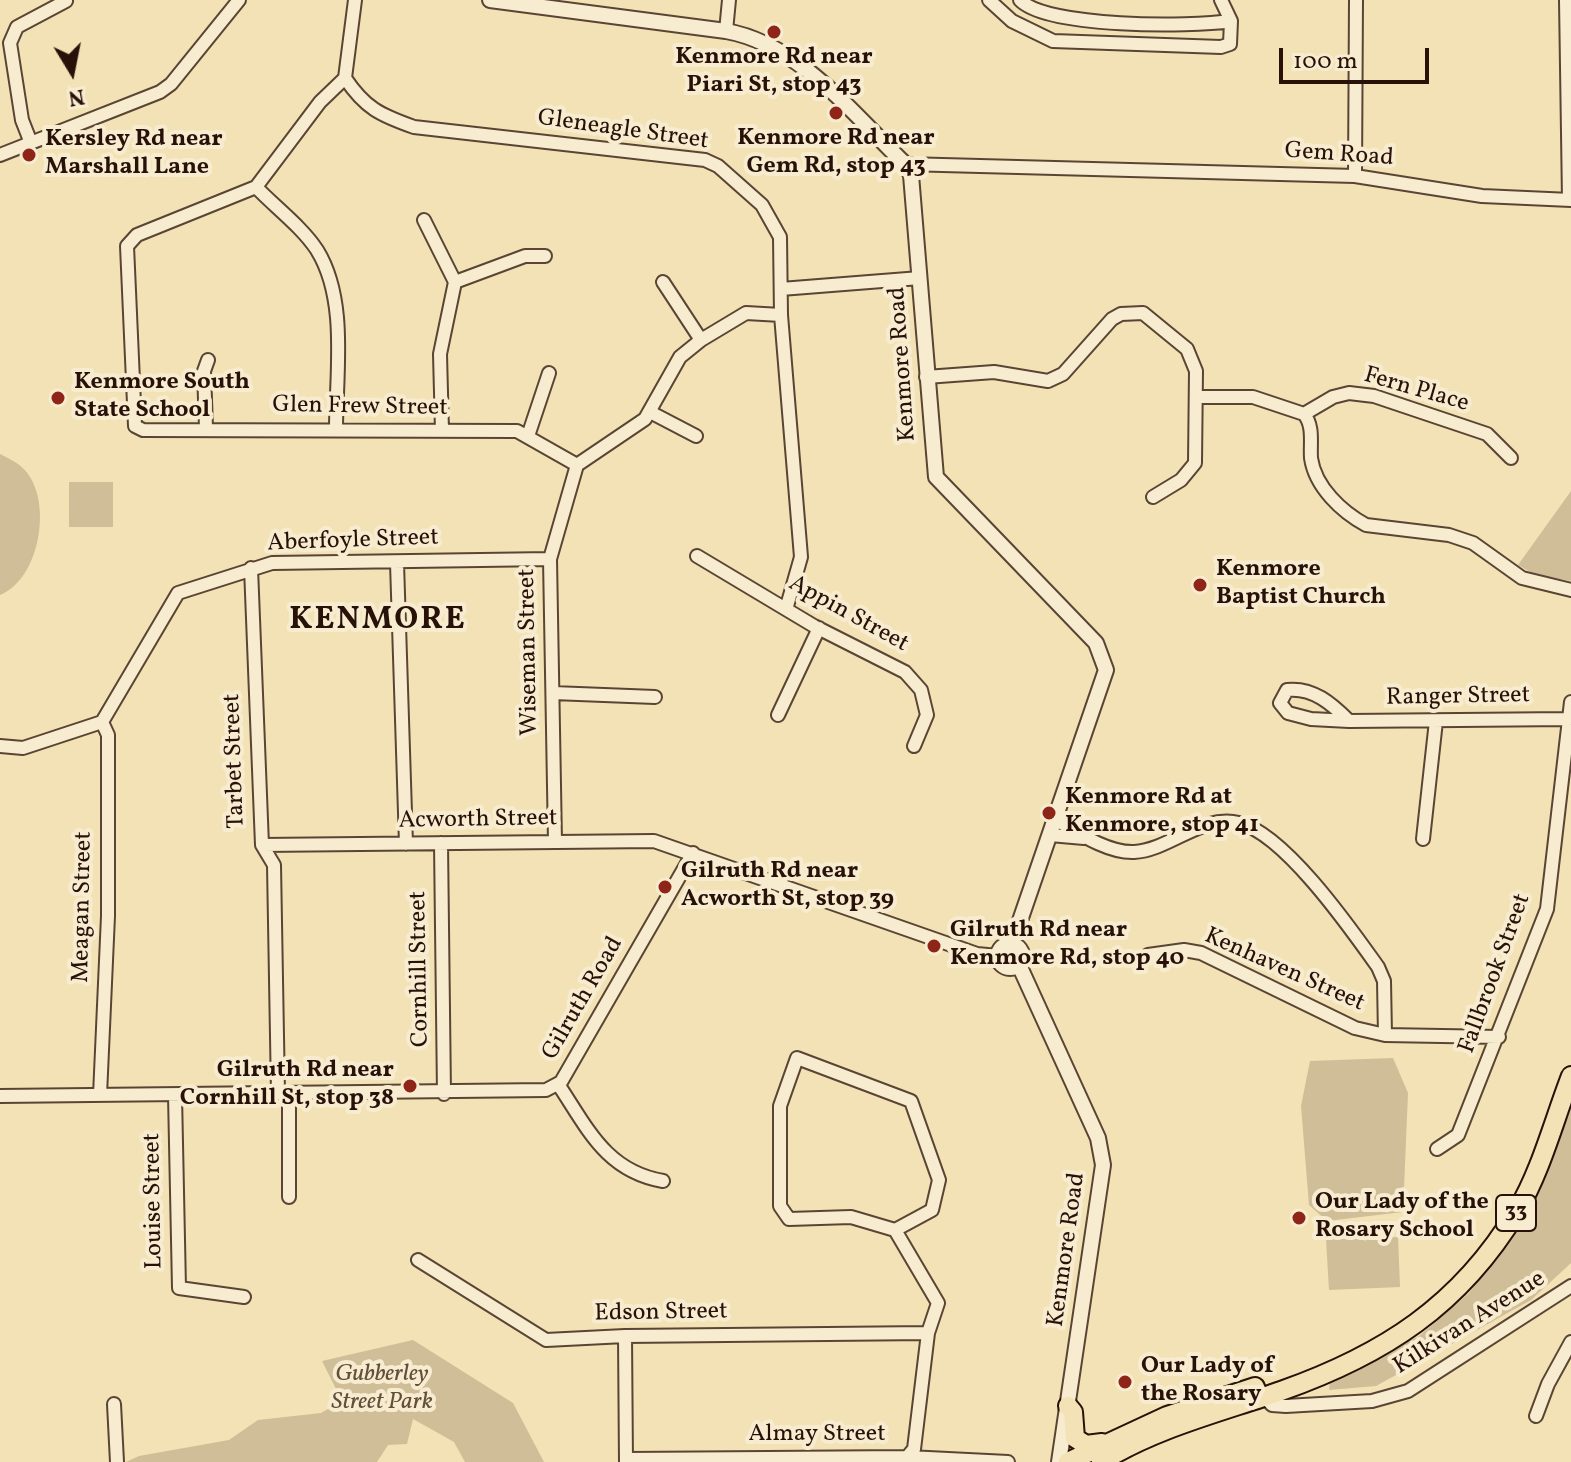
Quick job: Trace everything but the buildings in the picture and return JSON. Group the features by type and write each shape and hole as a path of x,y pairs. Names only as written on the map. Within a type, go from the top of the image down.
{"main road":[{"name":"33","path":"1068,1462 1108,1452 1167,1416 1261,1391 1326,1366 1417,1321 1467,1281 1518,1210 1571,1076"},
{"path":"1068,1406 1073,1412 1075,1438 1108,1452"},
{"path":"1084,1462 1108,1452"}],"street":[{"path":"31,143 22,120 10,43 12,34 17,27 66,0 74,16"},
{"path":"0,155 160,92 171,84 239,0"},
{"path":"336,429 336,305 317,250 256,187 320,102 345,78 355,0"},
{"path":"490,0 726,31 761,39 787,54 905,164"},
{"path":"726,31 729,0"},
{"path":"989,0 1012,21 1053,41 1221,47 1230,44 1231,21 1221,0"},
{"path":"1020,0 1027,7 1060,19 1231,21"},
{"path":"1355,176 1356,0"},
{"name":"Gem Road","path":"905,164 1355,176 1482,196 1570,200 1566,0"},
{"name":"Gleneagle Street","path":"345,78 361,102 384,116 414,127 705,160 718,166 762,205 774,220 780,237 781,315 801,557 787,606"},
{"name":"Kenmore Road","path":"905,164 914,183 926,377 936,477 1096,643 1105,661 1105,682 1012,944"},
{"name":"Glen Frew Street","path":"256,187 137,235 127,246 135,426 143,430 517,431 577,465"},
{"path":"424,220 455,282 440,354 442,431"},
{"path":"455,282 525,256 545,256"},
{"path":"781,289 920,278"},
{"path":"663,282 701,340"},
{"path":"926,377 994,372 1048,381 1063,374 1112,319 1132,312 1152,318 1187,349 1196,371 1195,463 1181,480 1153,497"},
{"path":"577,465 637,426 650,412 680,357 701,340 746,313 781,315"},
{"path":"206,428 204,371 208,360"},
{"path":"528,436 549,373"},
{"name":"Fern Place","path":"1304,414 1333,397 1349,393 1374,396 1487,434 1511,458"},
{"path":"1196,397 1253,397 1304,414 1310,426 1312,459 1320,483 1354,519 1366,525 1461,539 1486,551 1522,578 1571,590"},
{"path":"650,412 696,436"},
{"name":"Wiseman Street","path":"555,842 550,559 577,465"},
{"name":"Appin Street","path":"697,556 787,606 819,628 905,672 921,690 927,715 914,746"},
{"name":"Aberfoyle Street","path":"102,722 178,593 272,563 550,559"},
{"path":"397,563 406,844"},
{"name":"Tarbet Street","path":"251,568 262,845 274,865 289,1197"},
{"path":"778,715 819,628"},
{"name":"Ranger Street","path":"1349,721 1331,703 1302,688 1287,690 1280,703 1288,713 1349,721 1568,719"},
{"path":"553,693 655,697"},
{"name":"Fallbrook Street","path":"1437,1149 1458,1135 1547,909 1571,702"},
{"path":"1423,839 1436,721"},
{"path":"0,746 23,748 102,722"},
{"name":"Meagan Street","path":"100,1095 108,916 108,735 102,722"},
{"path":"1055,819 1087,838"},
{"path":"1050,835 1087,838 1135,852 1218,821 1252,827 1324,894 1378,967 1384,981 1385,1035"},
{"name":"Acworth Street","path":"262,845 654,841 693,853"},
{"name":"Cornhill Street","path":"441,843 444,1094"},
{"path":"693,853 977,954 998,956"},
{"name":"Gilruth Road","path":"0,1096 532,1093 558,1084 693,853"},
{"path":"1012,944 1022,954 1019,965 1006,968 998,956 1001,948 1012,944"},
{"name":"Kenhaven Street","path":"1148,955 1184,950 1201,953 1355,1028 1385,1035 1499,1037"},
{"name":"Kenmore Road","path":"1019,965 1098,1138 1103,1165 1059,1462"},
{"path":"895,1230 932,1210 939,1180 911,1101 797,1058 780,1106 780,1206 789,1219 851,1217 895,1230 938,1303 928,1333 914,1449 905,1460"},
{"path":"558,1084 610,1159 640,1177 663,1181"},
{"name":"Louise Street","path":"175,1095 179,1288 244,1297"},
{"name":"Edson Street","path":"418,1260 546,1340 625,1336 928,1333"},
{"path":"1567,1289 1571,1305"},
{"name":"Kilkivan Avenue","path":"1261,1391 1272,1405 1286,1406 1388,1399 1440,1372 1567,1289"},
{"path":"625,1336 626,1460"},
{"path":"1536,1416 1548,1384 1571,1342"},
{"path":"114,1404 117,1462"},
{"name":"Almay Street","path":"626,1460 1008,1462"}],"green space":[{"path":"0,454 21,466 30,477 40,507 40,525 32,560 24,575 0,595"},
{"path":"69,482 113,482 113,527 69,527"},
{"path":"1571,491 1571,581 1536,575 1518,565"},
{"path":"1393,1058 1408,1093 1403,1212 1327,1221 1309,1205 1301,1106 1310,1061"},
{"path":"1571,1103 1571,1263 1531,1300 1376,1386 1329,1390 1330,1380 1419,1336 1468,1294 1523,1218"},
{"path":"1398,1237 1400,1287 1329,1290 1326,1239"},
{"name":"Gubberley Street Park","path":"413,1340 513,1403 544,1462 465,1462 454,1442 413,1419 407,1444 388,1445 377,1462 126,1462 139,1456 229,1440 258,1420 321,1413 342,1401 322,1361"}],"place":[{"name":"Kenmore Rd near Piari St, stop 43","path":"774,32"},
{"name":"Kenmore Rd near Gem Rd, stop 43","path":"836,113"},
{"name":"Kersley Rd near Marshall Lane","path":"29,155"},
{"name":"Kenmore South State School","path":"58,398"},
{"name":"Kenmore Baptist Church","path":"1200,585"},
{"name":"Kenmore Rd at Kenmore, stop 41","path":"1049,813"},
{"name":"Gilruth Rd near Acworth St, stop 39","path":"665,887"},
{"name":"Gilruth Rd near Kenmore Rd, stop 40","path":"934,946"},
{"name":"Gilruth Rd near Cornhill St, stop 38","path":"410,1086"},
{"name":"Our Lady of the Rosary School","path":"1299,1218"},
{"name":"Our Lady of the Rosary","path":"1125,1382"}],"district":[{"name":"KENMORE","path":"378,622"}]}
